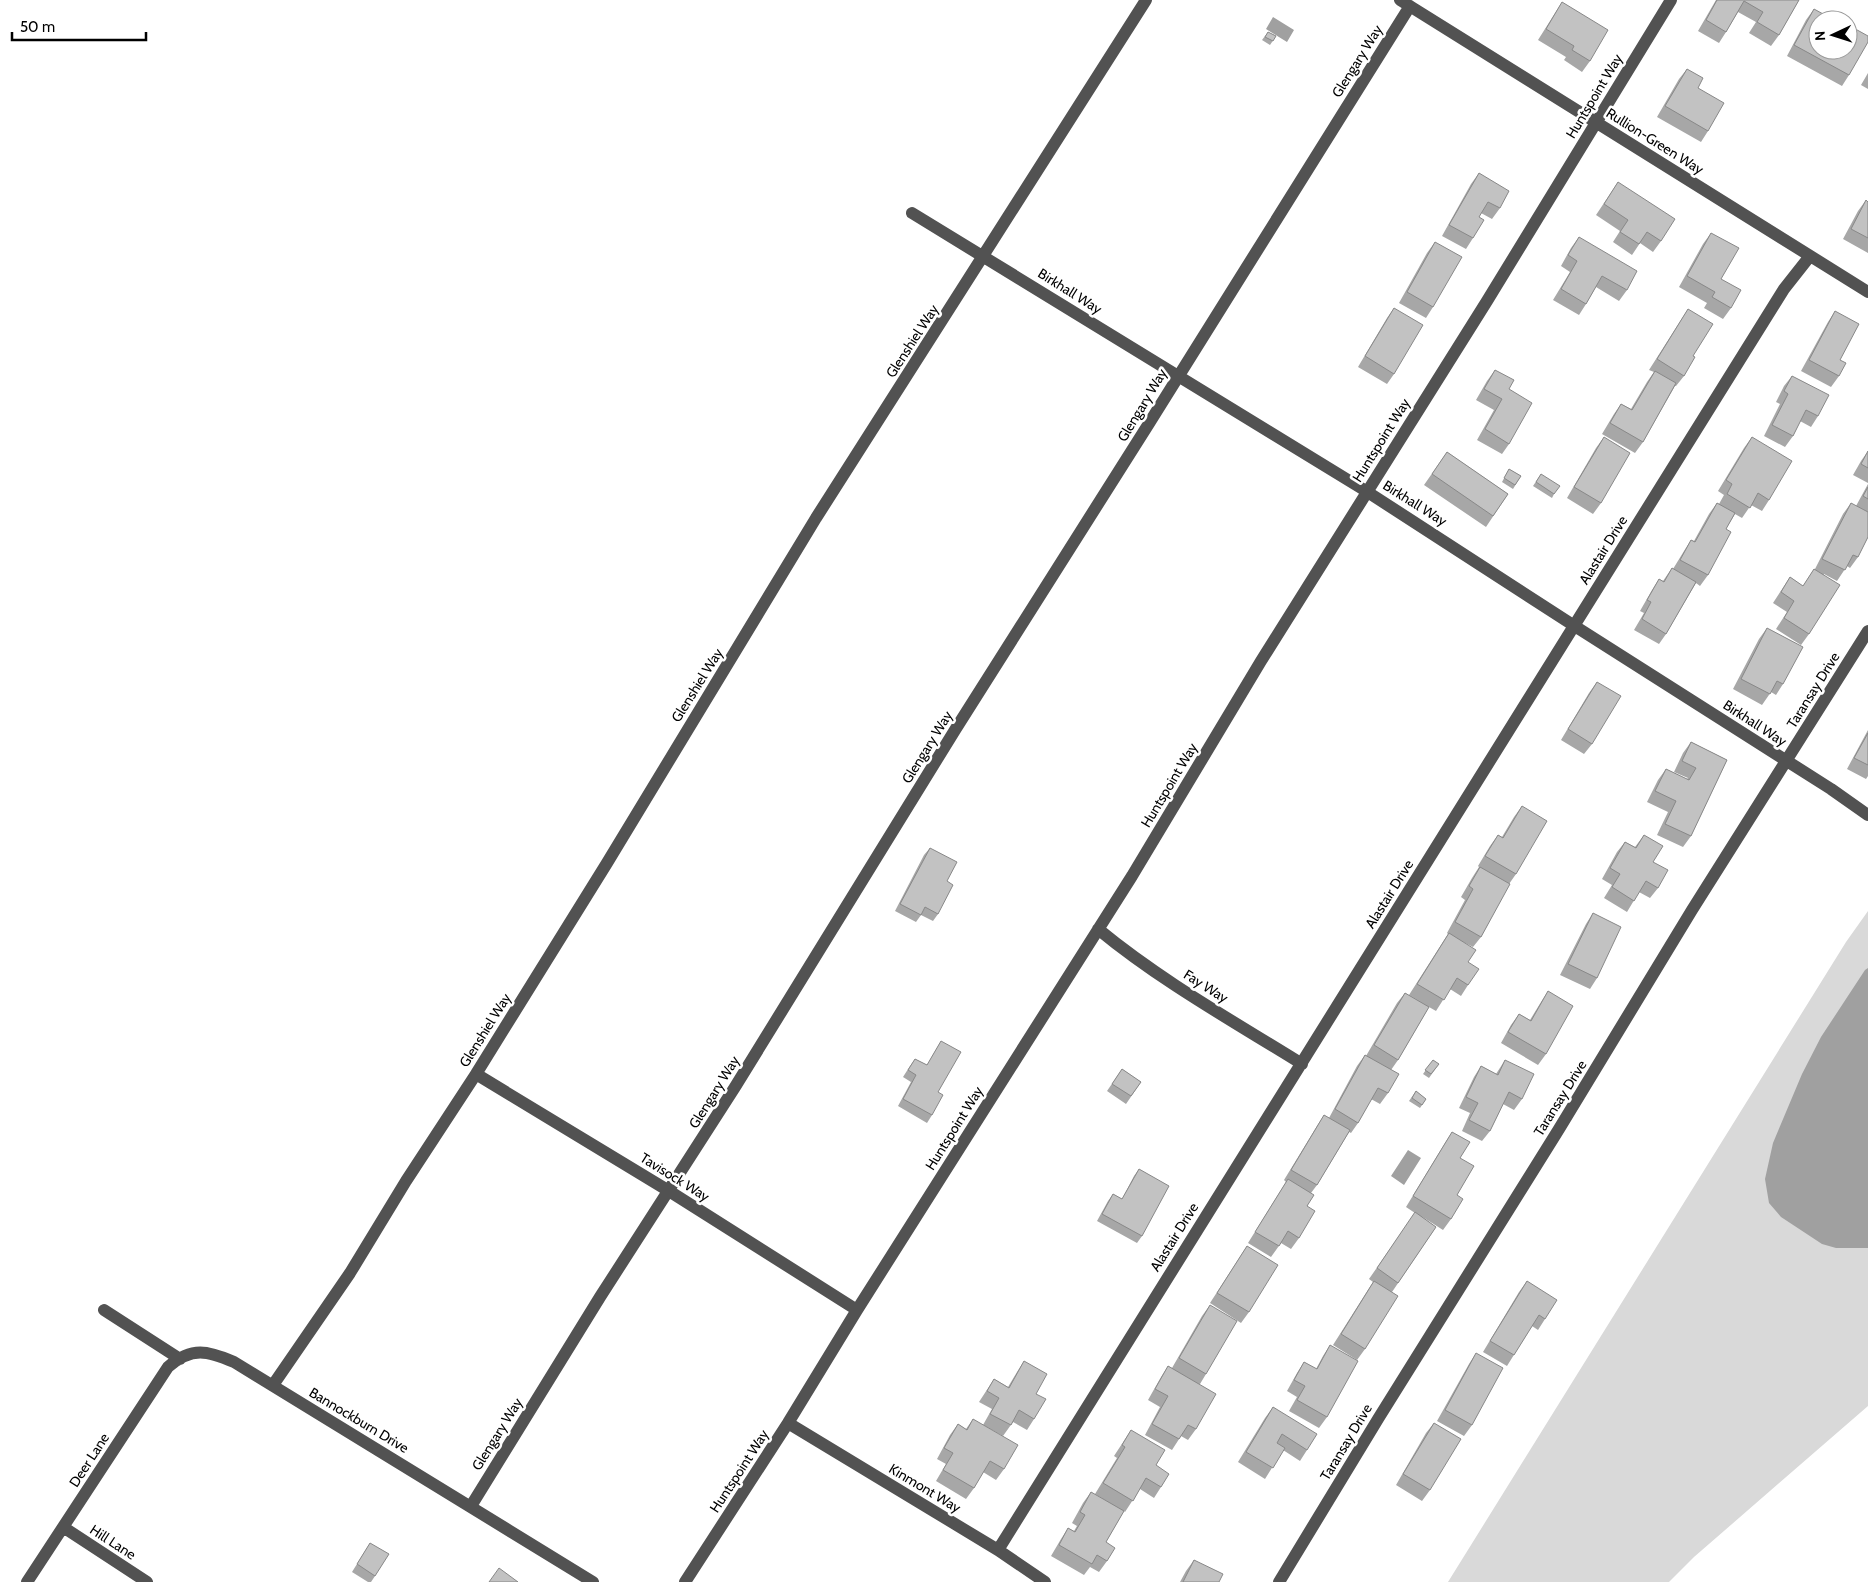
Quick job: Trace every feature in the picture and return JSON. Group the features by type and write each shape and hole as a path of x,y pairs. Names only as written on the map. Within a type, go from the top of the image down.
{"street":[{"name":"Glenshiel Way","path":"273,1385 350,1273 406,1181 476,1074 607,863 816,518 1146,0"},
{"name":"Huntspoint Way","path":"685,1582 788,1423 857,1310 1098,929 1366,491 1597,122 1671,0"},
{"name":"Rullion-Green Way","path":"1405,3 1868,292"},
{"name":"Glengary Way","path":"470,1506 1178,375 1405,3"},
{"name":"Birkhall Way","path":"912,213 1366,491 1831,789 1868,816"},
{"name":"Alastair Drive","path":"998,1550 1208,1210 1302,1064 1573,625 1784,289 1810,256"},
{"name":"Taransay Drive","path":"1279,1582 1692,910 1868,631"},
{"name":"Fay Way","path":"1098,929 1127,953 1302,1064"},
{"name":"Tavisock Way","path":"476,1074 669,1190 857,1310"},
{"path":"104,1310 180,1359"},
{"name":"Bannockburn Drive","path":"180,1359 196,1352 212,1353 234,1362 590,1581"},
{"name":"Deer Lane","path":"27,1582 168,1367 180,1359"},
{"name":"Kinmont Way","path":"788,1423 998,1550 1045,1582"},
{"name":"Hill Lane","path":"63,1527 147,1582"}],"shaded area":[{"path":"1273,17 1294,30 1287,42 1266,29"},
{"path":"1868,911 1868,1406 1694,1557 1669,1582 1448,1582 1846,942"},
{"path":"1868,968 1868,1248 1836,1248 1822,1244 1781,1217 1769,1203 1765,1179 1773,1143 1802,1074 1821,1037"},
{"path":"1408,1150 1421,1158 1404,1185 1391,1176"}],"building":[{"path":"1717,0 1799,0 1779,35 1757,22 1763,12 1744,1 1726,32 1706,20"},
{"path":"1562,2 1608,30 1590,61 1572,50 1574,46 1546,29"},
{"path":"1808,20 1808,53 1794,45"},
{"path":"1858,30 1868,36 1868,42 1858,59"},
{"path":"1268,32 1276,36 1273,41 1265,37"},
{"path":"1822,60 1858,60 1849,75"},
{"path":"1687,69 1703,78 1698,88 1724,103 1708,131 1665,106"},
{"path":"1479,173 1509,191 1500,208 1488,202 1479,217 1484,220 1473,238 1449,225"},
{"path":"1618,182 1675,219 1661,241 1647,232 1639,244 1620,232 1628,220 1604,204"},
{"path":"1866,200 1868,202 1868,238 1851,229"},
{"path":"1711,233 1739,248 1721,279 1741,290 1731,308 1712,297 1715,292 1687,276"},
{"path":"1579,237 1637,271 1627,290 1602,276 1586,304 1561,289 1577,261 1568,255"},
{"path":"1435,242 1462,257 1433,307 1407,292"},
{"path":"1394,308 1423,325 1394,374 1365,356"},
{"path":"1688,309 1713,324 1693,356 1695,357 1684,376 1657,359"},
{"path":"1835,311 1859,324 1840,360 1846,363 1839,376 1809,360"},
{"path":"1495,370 1514,380 1509,389 1532,403 1509,444 1485,429 1502,399 1484,389"},
{"path":"1655,371 1676,383 1643,442 1610,423 1621,404 1632,410"},
{"path":"1792,376 1829,395 1818,416 1806,410 1793,436 1772,425 1788,394 1784,391"},
{"path":"1604,437 1630,453 1601,503 1574,487"},
{"path":"1752,437 1792,461 1769,500 1758,493 1750,508 1727,494 1732,484 1726,480"},
{"path":"1868,451 1868,468 1861,464"},
{"path":"1447,452 1508,494 1493,516 1432,474"},
{"path":"1509,469 1521,476 1515,485 1504,478"},
{"path":"1541,474 1560,486 1554,494 1536,482"},
{"path":"1868,487 1868,499 1863,496"},
{"path":"1717,503 1735,513 1726,529 1731,532 1708,575 1680,560 1691,540 1695,542"},
{"path":"1851,503 1868,512 1868,537 1858,557 1853,555 1845,570 1822,559"},
{"path":"1672,568 1696,582 1666,634 1642,619 1651,602 1647,600 1659,579 1664,582"},
{"path":"1814,569 1840,585 1809,634 1784,618 1794,601 1781,592 1790,577 1803,586"},
{"path":"1767,628 1803,647 1783,684 1777,681 1770,694 1741,679"},
{"path":"1597,682 1621,696 1592,744 1568,729"},
{"path":"1868,733 1868,765 1854,758"},
{"path":"1691,742 1727,760 1691,836 1665,824 1676,801 1655,791 1666,769 1689,780 1696,768 1682,761"},
{"path":"1522,806 1547,821 1516,874 1485,856 1498,835 1503,838"},
{"path":"1644,835 1663,846 1653,862 1668,870 1658,888 1646,881 1634,901 1612,887 1620,874 1610,868 1625,842 1636,848"},
{"path":"930,848 957,862 947,881 953,885 938,914 925,907 921,915 900,904"},
{"path":"1480,867 1510,884 1481,937 1455,922 1473,889 1469,886"},
{"path":"1593,913 1621,927 1597,978 1568,964"},
{"path":"1449,933 1476,950 1468,962 1479,969 1468,985 1457,978 1444,1000 1417,984"},
{"path":"1548,991 1573,1006 1546,1054 1508,1032 1519,1014 1531,1021"},
{"path":"1405,993 1429,1007 1398,1060 1374,1045"},
{"path":"941,1041 961,1052 938,1092 943,1095 932,1115 903,1099 916,1075 908,1070 915,1059 927,1065"},
{"path":"1365,1055 1399,1074 1388,1093 1378,1088 1358,1123 1335,1109"},
{"path":"1433,1060 1439,1064 1431,1074 1425,1070"},
{"path":"1505,1060 1534,1074 1522,1099 1509,1092 1490,1131 1469,1120 1478,1103 1466,1097 1481,1066 1498,1075"},
{"path":"1122,1069 1141,1082 1131,1096 1112,1084"},
{"path":"1416,1091 1426,1099 1422,1105 1412,1098"},
{"path":"1324,1115 1350,1130 1317,1185 1291,1170"},
{"path":"1452,1132 1470,1142 1460,1158 1474,1166 1457,1195 1463,1199 1451,1219 1413,1196"},
{"path":"1139,1169 1169,1186 1142,1236 1102,1214 1113,1194 1122,1199"},
{"path":"1288,1179 1314,1195 1307,1206 1315,1211 1299,1238 1288,1231 1279,1246 1255,1232"},
{"path":"1415,1212 1436,1227 1398,1283 1377,1268"},
{"path":"1247,1246 1278,1265 1249,1312 1217,1293"},
{"path":"1374,1281 1398,1296 1365,1349 1341,1334"},
{"path":"1527,1281 1557,1300 1545,1319 1539,1315 1514,1355 1490,1341"},
{"path":"1210,1305 1237,1321 1206,1374 1179,1358"},
{"path":"1330,1345 1358,1361 1327,1417 1297,1400 1305,1386 1294,1380 1304,1362 1317,1369"},
{"path":"1476,1353 1503,1368 1472,1425 1445,1410"},
{"path":"1024,1361 1047,1374 1036,1394 1046,1399 1034,1419 1019,1410 1011,1425 990,1414 999,1398 987,1391 994,1379 1009,1388"},
{"path":"1168,1366 1216,1394 1196,1429 1188,1425 1179,1439 1152,1424 1168,1396 1155,1389"},
{"path":"1273,1407 1317,1434 1307,1450 1282,1434 1277,1443 1285,1448 1273,1468 1246,1452"},
{"path":"973,1419 1018,1445 1004,1469 990,1461 974,1488 943,1470 953,1453 944,1448 958,1424 967,1430"},
{"path":"1434,1423 1461,1439 1430,1490 1403,1474"},
{"path":"1131,1430 1165,1450 1156,1465 1169,1474 1161,1487 1146,1478 1133,1501 1103,1483 1125,1447 1122,1445"},
{"path":"1091,1492 1124,1511 1106,1542 1115,1548 1107,1561 1097,1555 1092,1564 1059,1545 1068,1528 1075,1532 1085,1515 1080,1512"},
{"path":"370,1543 389,1554 375,1576 357,1564"},
{"path":"1194,1560 1223,1574 1219,1582 1183,1582"},
{"path":"499,1568 518,1582 489,1582"}]}
